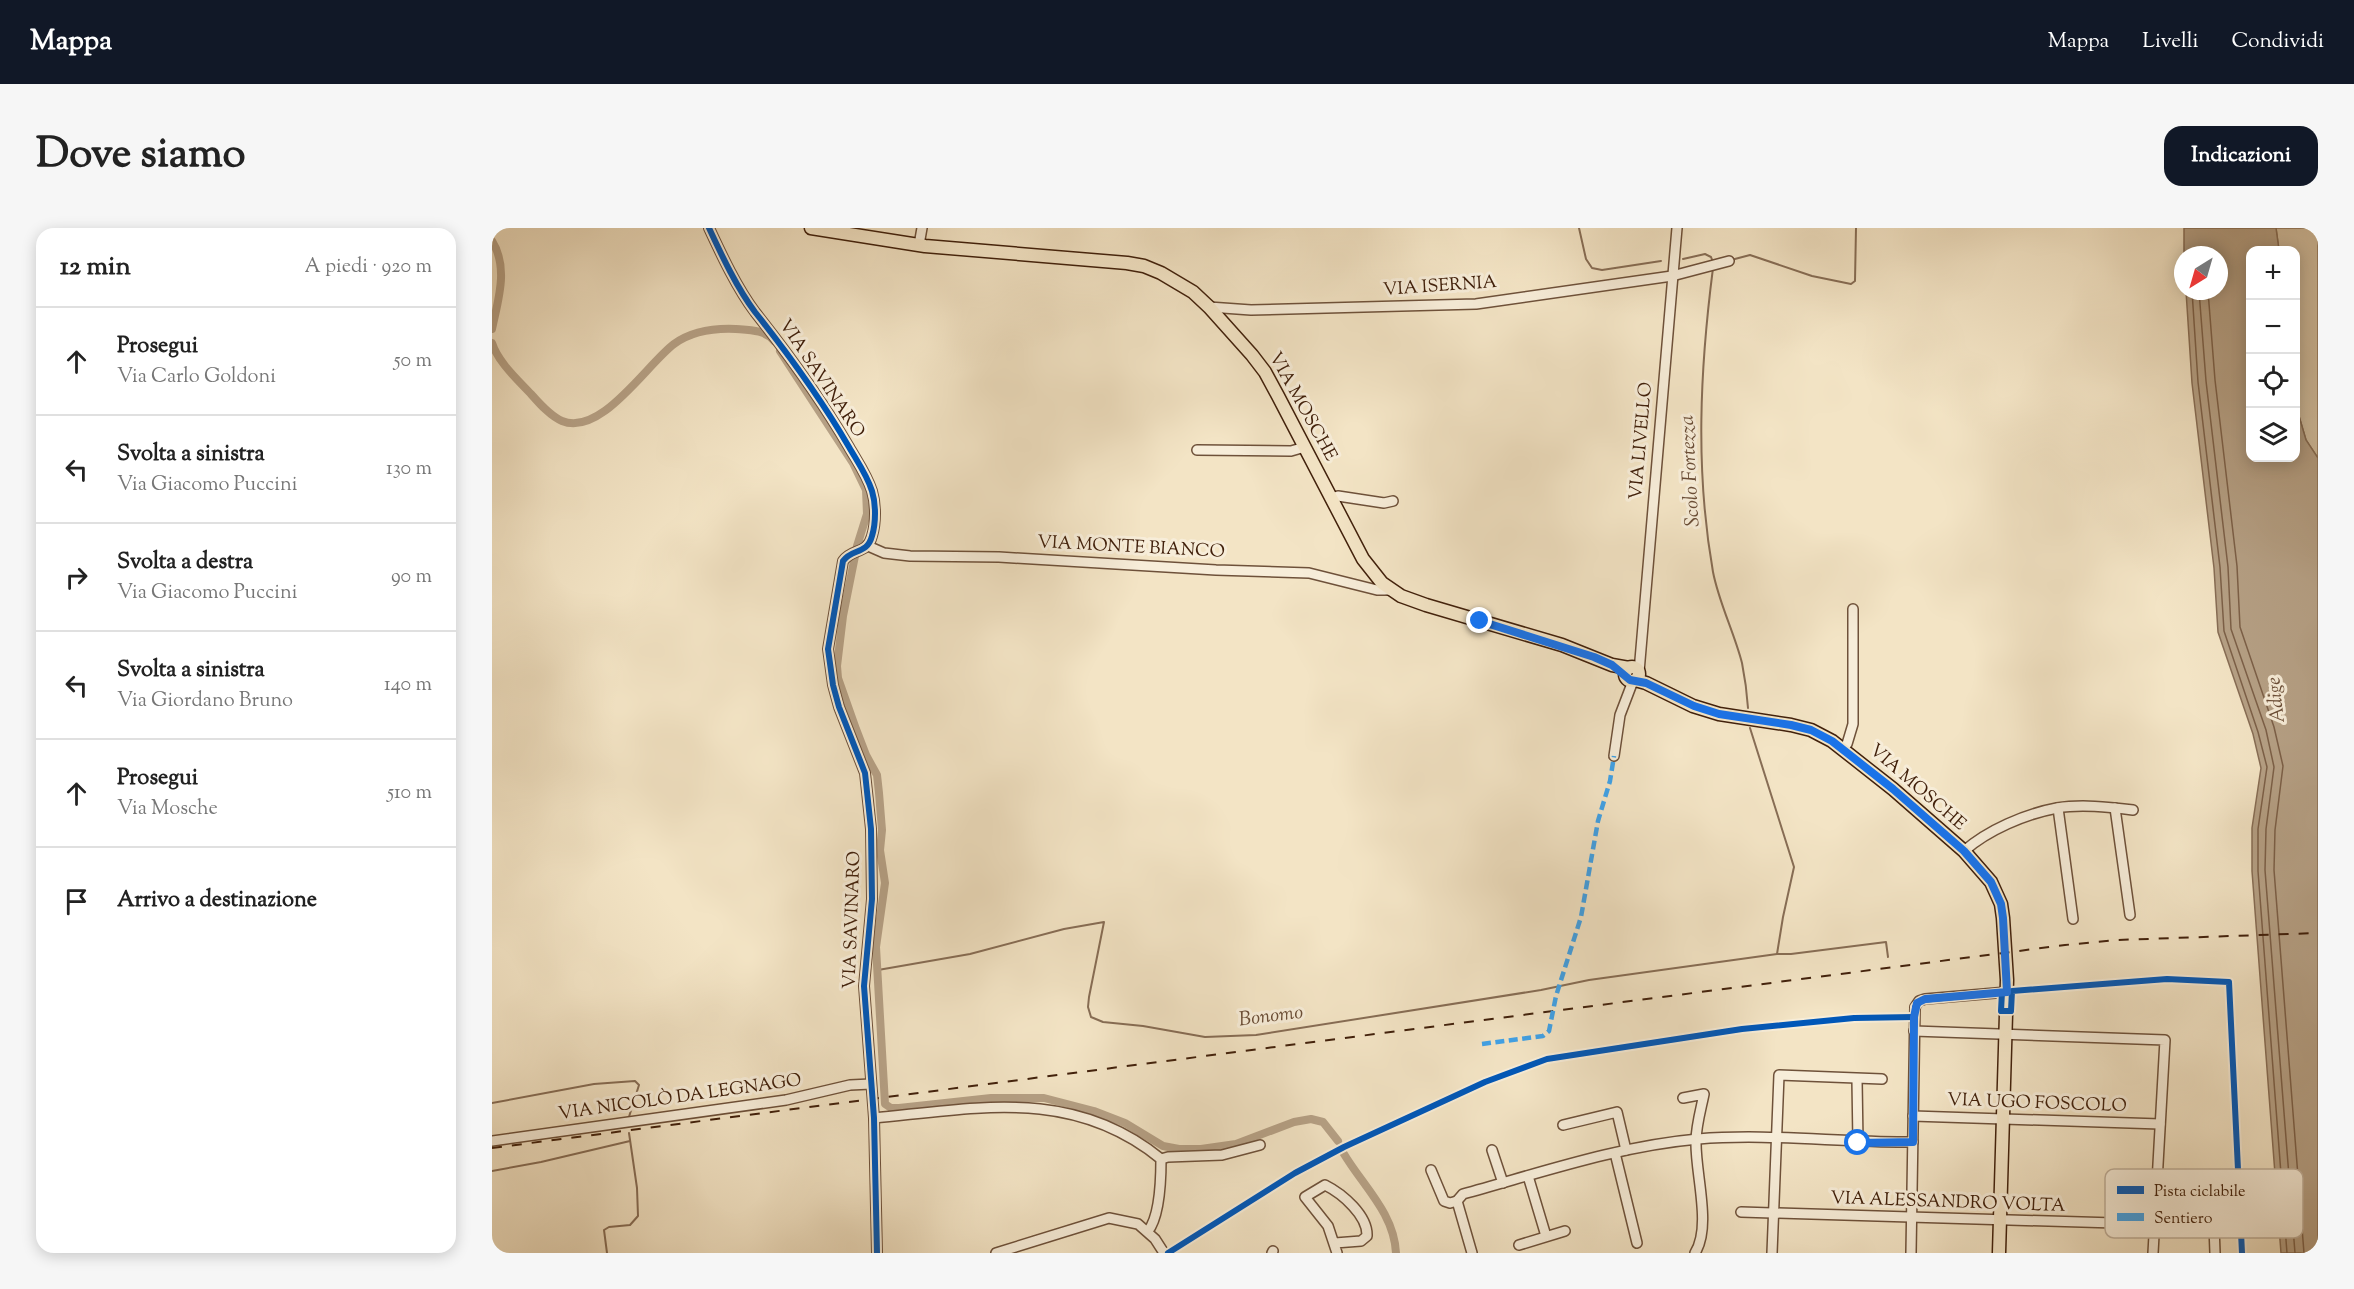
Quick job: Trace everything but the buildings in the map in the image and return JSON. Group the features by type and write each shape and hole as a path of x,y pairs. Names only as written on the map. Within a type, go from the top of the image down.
{"main road":[{"name":"VIA MOSCHE","path":"811,228 857,231 919,245 1144,266 1183,285 1209,307 1265,372 1363,559 1373,574 1392,590 1401,596 1426,605 1562,645 1612,665 1694,706 1719,714 1791,725 1821,735 1846,751 1964,851 1991,882 2001,904 2006,952 2007,992 1999,1253"}],"street":[{"name":"VIA SAVINARO","path":"710,228 746,298 769,327 838,428 868,479 875,506 872,537 860,550 845,557 841,566 828,649 839,707 865,773 871,829 872,899 864,986 873,1118 878,1253"},
{"path":"919,245 922,228"},
{"name":"VIA LIVELLO","path":"1614,756 1620,715 1640,658 1677,228"},
{"name":"VIA ISERNIA","path":"1209,307 1251,310 1476,304 1672,276 1729,261"},
{"path":"1197,450 1291,451 1305,447"},
{"path":"1332,498 1338,496 1384,503 1393,501"},
{"name":"VIA MONTE BIANCO","path":"860,550 910,556 999,557 1309,573 1377,590 1392,590"},
{"path":"1847,744 1853,724 1853,609"},
{"path":"2058,808 2073,918"},
{"path":"1964,851 1989,833 2058,808 2133,810"},
{"path":"2115,808 2130,915"},
{"path":"1911,1253 1915,1007 1922,1000 2007,992"},
{"path":"1914,1031 2165,1040 2157,1169"},
{"path":"1772,1253 1779,1075 1857,1080 1882,1079"},
{"path":"1857,1080 1858,1143"},
{"name":"VIA NICOLÒ DA LEGNAGO","path":"492,1141 786,1100 850,1085 871,1084"},
{"path":"1683,1098 1704,1094 1695,1139 1702,1230 1695,1253"},
{"path":"873,1118 965,1109 1039,1107 1108,1125 1139,1142 1161,1160"},
{"path":"1563,1125 1617,1112 1626,1150"},
{"name":"VIA UGO FOSCOLO","path":"1913,1116 2160,1124"},
{"path":"1431,1170 1444,1201 1450,1203 1457,1201 1463,1194 1626,1150 1695,1139 1776,1137 1858,1143 1913,1142"},
{"path":"1161,1160 1168,1157 1222,1155 1260,1145"},
{"path":"1491,1150 1503,1183"},
{"path":"1615,1153 1637,1244"},
{"path":"1148,1232 1156,1211 1161,1160"},
{"path":"1528,1176 1546,1236"},
{"path":"1325,1185 1354,1209 1367,1228 1367,1236 1361,1241 1336,1248 1328,1226 1305,1197 1325,1185"},
{"path":"1457,1201 1472,1253"},
{"name":"VIA ALESSANDRO VOLTA","path":"1741,1212 2105,1224"},
{"path":"996,1253 1109,1218 1131,1222 1148,1232 1164,1253"},
{"path":"1519,1245 1565,1231"},
{"path":"2152,1253 2153,1238"},
{"name":"VIA ALESSANDRO VOLTA","path":"2214,1238 2215,1253"}],"shaded area":[{"path":"2276,228 2318,228 2318,458 2306,440 2300,420 2300,246 2278,246"}],"water":[{"name":"Adige","path":"2184,228 2276,228 2278,246 2246,246 2246,462 2300,462 2300,420 2306,440 2318,458 2318,1253 2281,1253 2280,1238 2303,1238 2303,1169 2275,1169 2252,871 2252,828 2261,768 2253,734 2218,632 2214,568 2192,383 2187,300 2228,300 2228,246 2184,246"}],"waterway":[{"name":"Scolo Fortezza","path":"1579,228 1586,259 1592,268 1602,270 1661,261"},
{"path":"1731,260 1750,255 1812,276 1851,284 1855,281 1856,228"},
{"path":"492,241 497,251 501,273 492,329"},
{"name":"Scolo Fortezza","path":"1683,259 1705,254 1711,257 1713,262"},
{"name":"Scolo Fortezza","path":"1713,268 1705,344 1701,420 1707,534 1719,595 1742,663 1748,708"},
{"path":"492,343 503,364 545,409 562,421 577,423 592,419 607,409 623,396 674,344 688,336 711,330 736,329 762,333 774,341"},
{"path":"780,351 853,463 866,490 867,514 857,546 843,616 837,666 838,678 856,729 877,775 879,793 882,830 880,850 885,883 876,947 885,1104 891,1108 899,1108 991,1098 1044,1098 1094,1111 1125,1123 1163,1146 1179,1149 1201,1149 1236,1144 1294,1122 1311,1119 1323,1122 1338,1141"},
{"name":"Scolo Fortezza","path":"1750,728 1794,867 1777,954 1886,942 1888,957"},
{"name":"Bonomo","path":"878,970 970,954 1064,929 1104,922 1089,997 1088,1007 1091,1017 1103,1022 1143,1026 1205,1037 1256,1035 1541,990 1589,980 1777,954"},
{"path":"492,1103 594,1084 635,1081 639,1085 628,1120"},
{"path":"607,1253 604,1230 609,1227 630,1225 638,1216 637,1188 629,1133"},
{"path":"492,1171 630,1141"},
{"path":"1344,1154 1384,1213 1390,1225 1396,1253"}],"railway":[{"path":"492,1148 2065,945 2117,940 2318,933"}],"marked path":[{"path":"1482,1044 1543,1036 1549,1031 1556,996 1581,917 1598,821 1610,781 1614,756"}],"cycle path":[{"path":"709,228 748,303 804,378 862,468 874,502 874,525 870,542 843,561 828,649 839,707 865,773 871,829 872,899 864,986 874,1118 877,1253"},
{"path":"2002,992 2001,1011 2011,1011 2012,991 2167,979 2229,982 2238,1169"},
{"path":"1914,1031 1915,1007 1922,1000 2007,992"},
{"path":"1168,1253 1295,1173 1344,1147 1485,1082 1547,1059 1742,1029 1854,1018 1914,1017"},
{"path":"2241,1238 2242,1253"}],"route":[{"path":"1480,621 1562,645 1594,657 1612,665 1630,680 1646,683 1694,706 1719,714 1791,725 1821,735 1846,751 1893,789 1964,851 1986,875 2001,904 2006,946 2007,992 1925,999 1917,1003 1914,1017 1913,1142 1858,1143"}]}
